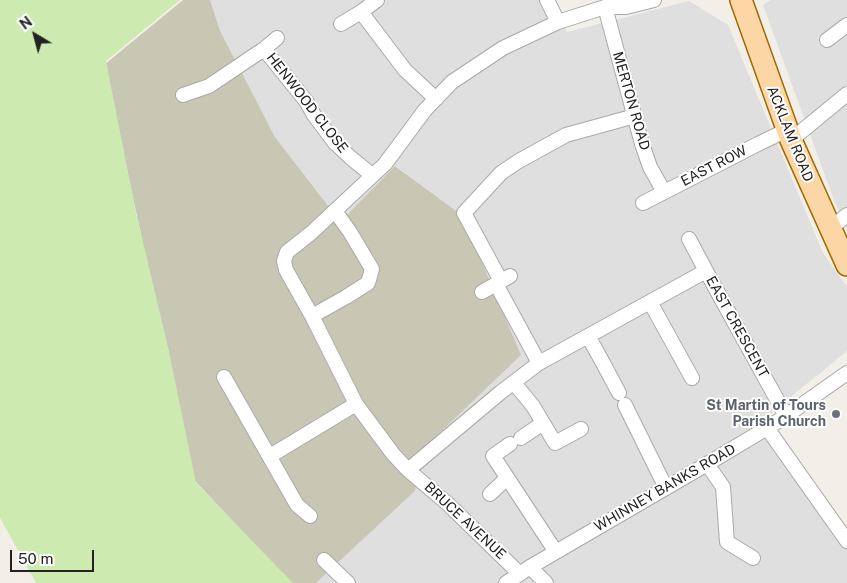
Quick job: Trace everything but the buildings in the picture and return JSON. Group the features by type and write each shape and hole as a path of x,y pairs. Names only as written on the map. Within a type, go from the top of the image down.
{"main road":[{"name":"ACKLAM ROAD","path":"741,0 789,135 847,265"}],"street":[{"path":"341,24 377,0"},
{"path":"547,0 558,22"},
{"path":"605,7 619,0"},
{"path":"605,7 626,8 654,0"},
{"name":"BRUCE AVENUE","path":"546,583 525,570 408,470 393,454 356,404 312,316 286,270 284,261 287,252 311,233 385,164 426,110 452,82 503,48 558,22 605,7"},
{"name":"MERTON ROAD","path":"605,7 642,144 650,166 664,192"},
{"path":"361,12 405,70 436,98"},
{"path":"826,40 847,24"},
{"path":"183,95 209,86 277,38"},
{"name":"HENWOOD CLOSE","path":"264,49 306,101 335,143 372,175"},
{"name":"EAST ROW","path":"643,203 758,144 789,135 847,94"},
{"path":"539,363 502,280 464,213 501,173 566,135 635,116"},
{"path":"312,316 368,283 372,269 335,211"},
{"path":"830,229 847,215"},
{"name":"EAST CRESCENT","path":"690,239 706,272 786,416"},
{"path":"408,470 501,392 539,363 706,272"},
{"path":"482,292 502,280"},
{"path":"650,302 692,378"},
{"path":"588,336 666,488"},
{"name":"WHINNEY BANKS ROAD","path":"506,583 767,428 847,373"},
{"path":"224,377 297,505 310,516"},
{"path":"514,383 533,406 556,443 581,429"},
{"path":"270,456 356,404"},
{"path":"543,423 493,456 556,552"},
{"path":"767,428 847,541"},
{"path":"707,464 723,487 727,542 753,558"},
{"path":"490,494 507,478"},
{"path":"324,560 348,583"}],"shaded area":[{"path":"183,0 210,0 220,31 275,137 329,207 339,223 395,166 462,215 521,355 424,448 415,491 316,583 291,583 195,481 104,65"},
{"path":"210,0 553,0 567,32 689,1 728,25 823,253 847,287 847,351 766,417 847,530 847,583 316,583 415,491 462,215 396,166 338,224 329,207 275,137 219,31"},
{"path":"770,0 847,0 847,227 835,203 763,5"}],"green space":[{"path":"0,0 180,0 106,61 136,213 168,347 196,483 293,583 36,583 0,518"}],"place":[{"name":"St Martin of Tours Parish Church","path":"836,414"}]}
